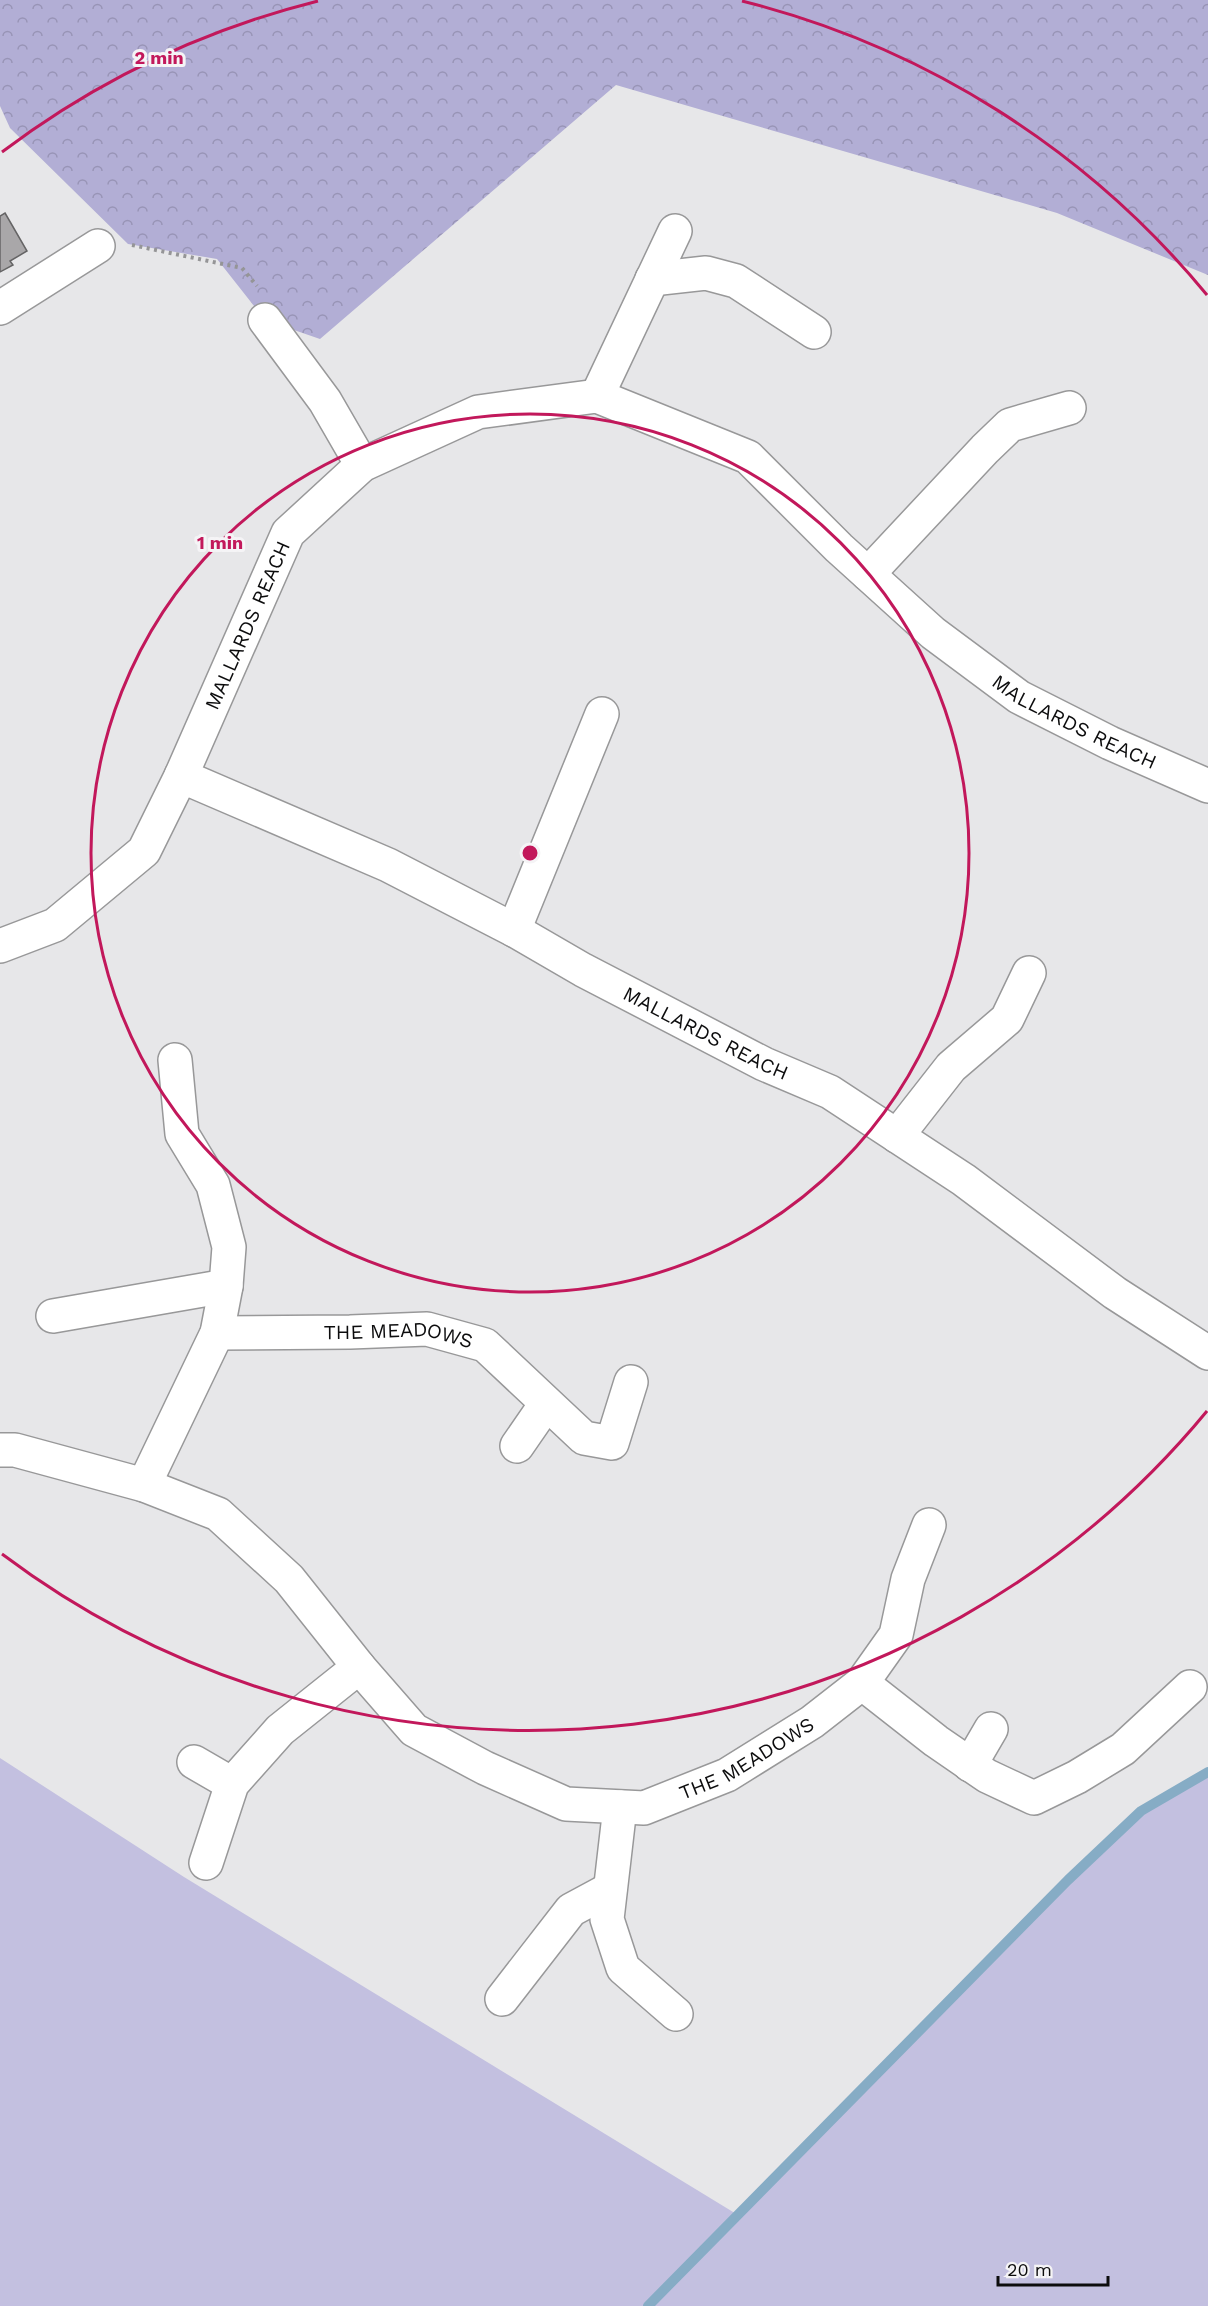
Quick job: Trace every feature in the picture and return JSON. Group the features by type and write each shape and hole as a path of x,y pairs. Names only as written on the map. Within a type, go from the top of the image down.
{"street":[{"path":"597,396 675,231"},
{"path":"0,308 98,246"},
{"path":"652,279 706,273 736,281 814,332"},
{"path":"265,321 326,401 362,465"},
{"name":"MALLARDS REACH","path":"0,946 55,925 144,851 181,776 288,533 362,465 478,412 597,396 748,457 868,574 933,633 1019,697 1110,743 1208,786"},
{"path":"868,574 985,448 1010,425 1069,408"},
{"path":"514,930 602,714"},
{"name":"MALLARDS REACH","path":"181,776 388,865 764,1064 830,1092 973,1187 1115,1293 1208,1353"},
{"path":"897,1136 951,1067 1007,1019 1029,973"},
{"path":"144,1485 217,1333 226,1286 229,1247 213,1185 182,1134 175,1060"},
{"path":"53,1316 226,1286"},
{"name":"THE MEADOWS","path":"217,1333 427,1329 485,1345 584,1438 612,1443 631,1382"},
{"path":"517,1446 546,1404"},
{"name":"THE MEADOWS","path":"0,1450 15,1450 144,1485 218,1514 289,1579 359,1667 414,1730 485,1768 566,1804 644,1808 727,1775 812,1722 862,1683 896,1635 908,1579 929,1525"},
{"path":"206,1863 232,1784 280,1730 359,1667"},
{"path":"862,1683 970,1765 987,1776 1034,1798 1077,1777 1123,1749 1190,1687"},
{"path":"970,1765 991,1729"},
{"path":"194,1762 232,1784"},
{"path":"620,1807 607,1919 623,1968 676,2014"},
{"path":"502,1999 571,1910 610,1889"}],"path":[{"path":"98,246 122,243 242,268 268,299 265,321"}],"shaded area":[{"path":"0,1758 184,1877 738,2215 1068,1880 1141,1811 1208,1772 1208,2306 0,2306"}],"green space":[{"path":"0,0 1208,0 1208,275 1057,213 616,85 320,339 265,320 217,259 128,244 10,128 0,106"}],"building":[{"path":"5,213 27,251 10,261 13,265 0,272 0,216"}],"waterway":[{"path":"648,2306 1068,1880 1141,1811 1208,1772"}]}
